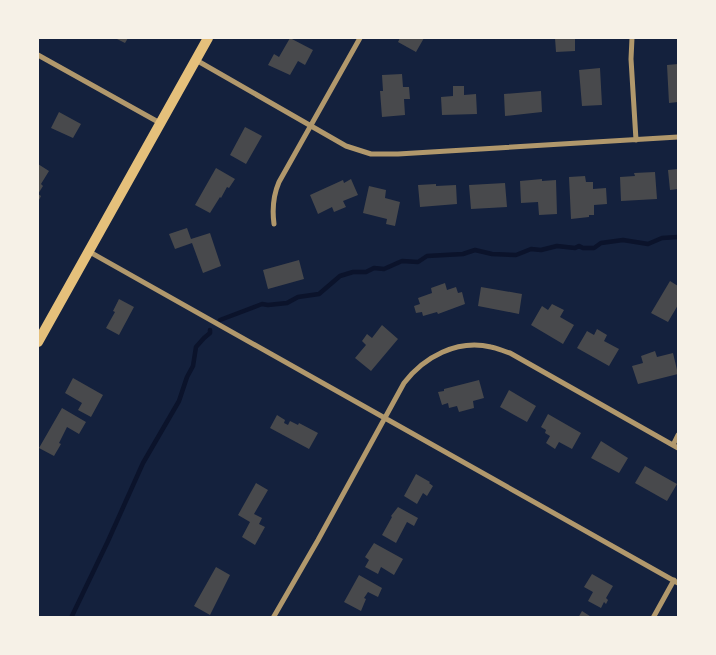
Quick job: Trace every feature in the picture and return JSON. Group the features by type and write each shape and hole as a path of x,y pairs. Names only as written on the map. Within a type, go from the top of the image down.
{"main road":[{"path":"38,342 208,38"}],"street":[{"path":"274,224 272,208 277,186 360,38"},
{"path":"632,38 631,60 636,140"},
{"path":"38,55 160,123"},
{"path":"196,59 352,148 371,154 384,155 678,137"},
{"path":"88,251 384,419 512,488 676,581 653,618"},
{"path":"273,618 404,383 422,363 435,355 455,347 470,345 486,346 510,353 676,446 678,435"}],"building":[{"path":"115,38 128,38 125,43"},
{"path":"290,38 313,50 305,65 298,61 290,75 268,65 274,54 279,57"},
{"path":"400,38 424,38 416,52 398,42"},
{"path":"555,38 575,38 575,51 556,52"},
{"path":"678,64 678,102 669,103 667,65"},
{"path":"600,68 602,105 582,106 579,70"},
{"path":"402,74 403,87 409,87 410,99 404,99 405,115 382,117 380,91 383,91 382,75"},
{"path":"453,86 464,86 464,95 476,94 477,114 442,115 441,97 453,96"},
{"path":"541,91 542,112 505,116 504,94"},
{"path":"59,112 81,124 73,138 51,128"},
{"path":"245,127 262,136 246,164 230,155"},
{"path":"38,164 49,171 41,184 43,186 38,194"},
{"path":"216,168 235,179 229,188 227,187 210,213 195,205"},
{"path":"678,169 678,189 670,190 668,170"},
{"path":"655,172 657,199 621,201 620,177 635,176 634,173"},
{"path":"585,176 586,182 593,182 593,189 606,188 607,204 594,205 594,215 571,219 569,177"},
{"path":"351,179 358,195 343,201 346,207 334,212 332,207 318,214 310,195 343,180 344,183"},
{"path":"542,179 542,181 556,180 557,214 539,215 538,202 521,203 520,181"},
{"path":"505,183 507,207 471,209 469,185"},
{"path":"436,184 436,186 456,185 457,204 420,207 418,185"},
{"path":"369,186 386,190 385,198 400,202 395,226 386,224 387,219 363,213"},
{"path":"187,228 191,239 210,233 221,266 203,273 192,243 175,249 169,234"},
{"path":"299,260 304,279 268,289 263,270"},
{"path":"670,281 678,286 678,305 668,322 651,313"},
{"path":"445,283 447,290 456,287 458,293 462,292 465,304 438,314 437,312 423,316 422,312 416,313 414,306 420,304 418,298 432,293 431,288"},
{"path":"481,287 522,294 519,314 478,306"},
{"path":"119,299 134,307 119,335 106,328 115,312 113,311"},
{"path":"552,304 564,310 560,317 574,325 563,344 531,325 542,306 548,310"},
{"path":"382,325 398,339 371,371 355,358 366,345 362,341 367,334 372,338"},
{"path":"597,329 607,335 604,341 619,349 609,366 577,348 587,331 594,335"},
{"path":"655,351 657,357 673,353 678,374 638,384 632,366 643,363 641,356"},
{"path":"73,378 103,395 91,417 78,410 82,403 65,393"},
{"path":"479,380 484,398 473,401 474,408 459,412 457,406 449,408 448,403 442,405 438,392"},
{"path":"509,390 536,406 527,422 500,407"},
{"path":"62,408 86,422 79,434 67,427 54,456 39,448"},
{"path":"548,414 581,433 572,449 559,442 555,449 546,443 550,436 541,427"},
{"path":"277,415 285,420 284,423 288,425 290,421 298,425 299,423 318,433 309,449 270,428"},
{"path":"601,441 628,458 619,473 591,458"},
{"path":"645,466 677,484 667,501 635,483"},
{"path":"416,474 430,482 433,486 427,496 423,493 417,504 404,496"},
{"path":"256,483 268,490 254,514 262,518 259,524 265,527 255,545 242,537 250,522 238,515"},
{"path":"398,507 418,518 414,526 407,522 396,543 382,535 391,516"},
{"path":"374,543 403,559 394,575 381,567 378,574 365,567 369,560 365,557"},
{"path":"216,567 230,575 210,615 194,606"},
{"path":"592,574 613,586 606,598 608,600 606,604 604,602 601,608 588,601 593,592 584,587"},
{"path":"359,575 382,588 378,597 368,592 364,598 366,599 361,611 344,602"},
{"path":"582,611 593,618 578,618"}],"waterway":[{"path":"220,320 262,304 287,303 298,297 319,294 340,276 353,272 366,272 374,268 384,269 402,261 418,262 427,256 463,254 475,250 492,254 516,255 531,249 541,250 557,246 594,248 601,243 623,240 648,244 662,238 678,237"},
{"path":"71,618 143,463 179,401 193,366 196,347 210,333 210,330"}]}
